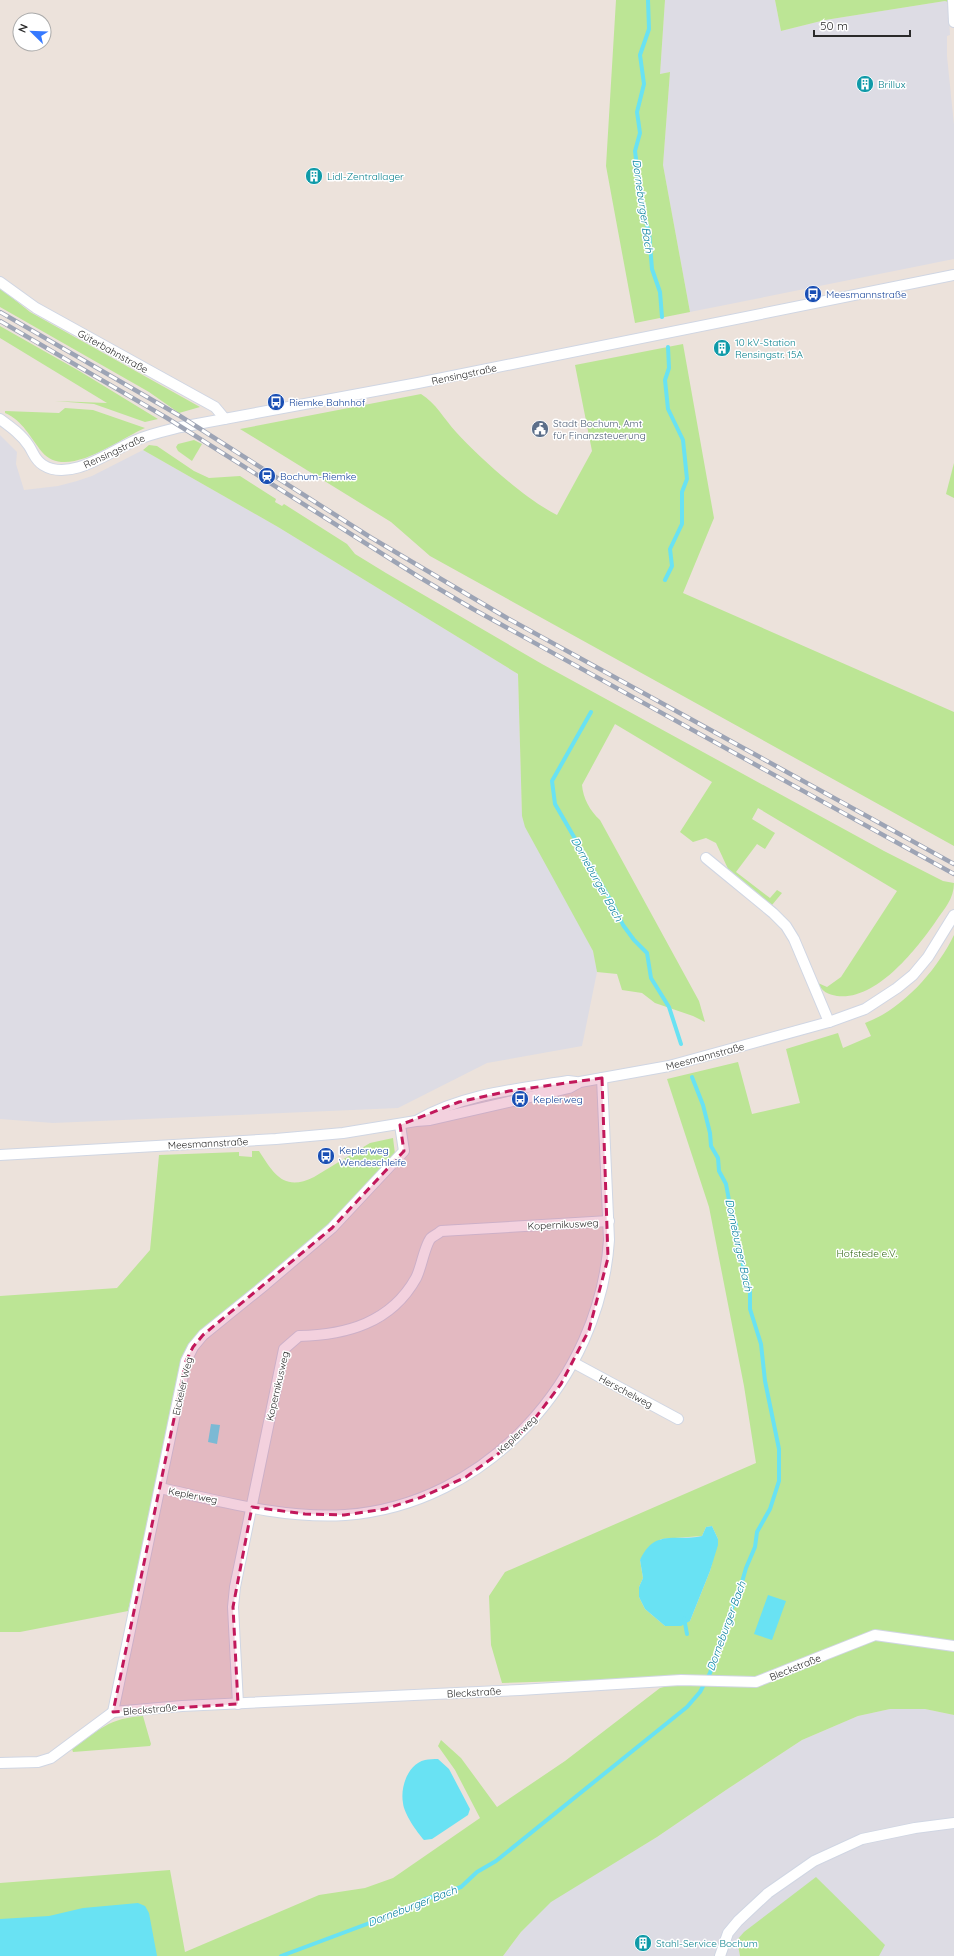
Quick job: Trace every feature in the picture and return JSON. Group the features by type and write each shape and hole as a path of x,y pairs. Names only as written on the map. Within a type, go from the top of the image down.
{"street":[{"path":"953,0 954,22"},
{"name":"Rensingstraße","path":"0,419 21,436 41,464 48,468 67,470 83,466 149,435 225,419 418,383 954,275"},
{"name":"Güterbahnstraße","path":"0,282 36,308 215,407 225,419"},
{"path":"706,858 773,913 786,926 794,939 829,1022"},
{"name":"Meesmannstraße","path":"0,1155 276,1139 343,1133 430,1120 569,1088 580,1082 669,1066 829,1022 865,1009 902,984 928,957 954,915"},
{"name":"Keplerweg","path":"160,1488 252,1507 305,1514 344,1515 385,1509 422,1498 466,1477 502,1451 533,1421 574,1363 589,1330 600,1295 608,1258 609,1221 602,1078"},
{"name":"Eickeler Weg","path":"113,1712 186,1361 193,1347 203,1334 266,1284 332,1228 404,1151 400,1125"},
{"name":"Kopernikusweg","path":"238,1704 233,1607 284,1348 299,1336 322,1336 346,1332 366,1325 385,1313 403,1296 416,1278 430,1239 441,1231 609,1221"},
{"name":"Herschelweg","path":"574,1363 678,1418"},
{"name":"Bleckstraße","path":"0,1763 38,1762 51,1758 113,1712 681,1680 756,1682 875,1635 954,1646"},
{"path":"720,1956 728,1933 738,1921 768,1893 814,1861 862,1839 915,1828 954,1823"}],"highlighted area":[{"path":"602,1078 608,1258 589,1330 561,1384 533,1421 502,1451 466,1477 422,1497 385,1509 344,1515 305,1514 252,1507 233,1607 238,1704 113,1712 186,1361 193,1347 203,1335 332,1228 404,1151 400,1125 459,1102 509,1091"}],"shaded area":[{"path":"665,0 775,0 781,31 825,20 945,1 948,2 950,35 947,36 947,56 954,125 954,259 690,312 663,165 670,72 660,74"},
{"path":"0,435 17,452 16,464 24,490 58,486 92,476 143,450 278,527 518,674 522,816 593,951 597,972 582,1046 487,1063 398,1108 53,1123 0,1119"},
{"path":"890,1709 925,1709 954,1715 954,1956 879,1956 884,1944 737,1940 740,1956 503,1956 521,1932 550,1902 657,1837 802,1740 858,1716"}],"green space":[{"path":"616,0 665,0 660,74 670,72 663,165 690,312 635,323 606,166"},
{"path":"775,0 948,0 948,2 945,1 825,20 781,31"},
{"path":"0,288 30,312 200,407 179,413 149,392 0,307"},
{"path":"0,326 81,372 158,419 145,422 94,404 55,401 107,403 0,338"},
{"path":"683,344 714,518 683,593 954,712 954,846 430,556 391,522 240,429 421,394 431,402 477,454 517,489 544,508 557,515 592,451 575,365"},
{"path":"65,408 93,410 145,428 93,455 78,460 65,462 52,460 42,452 17,420 5,413 5,411 59,413"},
{"path":"194,440 202,444 192,461 178,451 176,447 178,444"},
{"path":"149,445 157,446 194,471 209,478 240,476 276,499 275,502 282,506 284,504 347,544 355,554 542,664 884,851 943,881 954,883 954,889 948,904 918,946 894,971 880,982 866,990 852,995 837,996 826,992 821,989 818,983 827,987 841,977 897,891 758,808 752,819 775,833 765,849 757,844 736,872 770,898 777,890 782,893 772,905 729,871 716,843 706,838 693,842 680,832 712,782 615,724 582,785 585,799 600,820 699,1001 705,1022 693,1016 655,1003 642,993 622,990 617,974 597,972 593,951 525,827 522,816 518,674 278,527 143,450"},
{"path":"954,463 954,498 946,494"},
{"name":"Hofstede e.V.","path":"954,935 954,1715 925,1709 890,1709 858,1716 802,1740 657,1837 551,1902 521,1932 503,1956 0,1956 0,1883 170,1870 185,1952 319,1895 365,1888 393,1878 480,1818 455,1770 438,1746 441,1740 461,1758 497,1807 565,1761 660,1688 685,1681 753,1682 725,1676 502,1683 491,1645 489,1596 505,1572 756,1463 744,1386 709,1207 667,1079 738,1062 752,1114 800,1103 786,1049 838,1033 843,1048 871,1036 865,1023 879,1017 905,998 928,975 947,948","holes":["712,1526 718,1539 710,1571 690,1621 665,1626 645,1609 639,1597 639,1587 643,1578 640,1560 661,1539 702,1536 706,1527"]},
{"path":"393,1138 395,1154 321,1232 197,1334 152,1506 128,1611 20,1632 0,1632 0,1296 117,1288 150,1250 159,1155 239,1152 239,1156 252,1157 252,1151 259,1151 275,1173 287,1181 295,1182 304,1181 314,1177 370,1143"},
{"path":"143,1716 151,1744 150,1746 73,1752 72,1749 105,1726 121,1719"},
{"path":"816,1877 885,1945 879,1956 740,1956 737,1940 744,1932"}],"water":[{"path":"211,1424 220,1425 217,1444 208,1442"},
{"path":"712,1526 718,1539 718,1545 710,1571 690,1621 681,1626 665,1626 645,1609 639,1597 639,1587 643,1578 640,1560 646,1550 659,1540 666,1538 702,1536 706,1527"},
{"path":"768,1595 786,1601 772,1640 754,1634"},
{"path":"430,1759 438,1759 449,1769 470,1809 468,1815 432,1839 424,1840 408,1817 404,1807 402,1797 404,1783 410,1771 419,1762"},
{"path":"138,1903 145,1906 149,1913 157,1956 0,1956 0,1919 49,1916 83,1908"}],"waterway":[{"name":"Dorneburger Bach","path":"648,0 649,29 640,55 644,84 637,112 640,133 635,151 643,213 649,232 652,269 660,292 662,317"},
{"name":"Dorneburger Bach","path":"665,580 672,566 670,549 682,524 682,492 687,479 683,440 668,409 665,380 669,368 668,347"},
{"name":"Dorneburger Bach","path":"591,712 552,781 555,804 615,908 623,925 634,940 647,953 651,978 669,1007 681,1044"},
{"name":"Dorneburger Bach","path":"281,1956 407,1909 423,1900 461,1887 477,1872 496,1861 687,1707 700,1692 710,1673 746,1568 755,1547 757,1532 770,1509 779,1481 779,1449 765,1381 761,1344 750,1309 750,1289 743,1266 741,1251 737,1242 736,1224 731,1211 726,1184 719,1171 718,1158 711,1146 710,1133 703,1105 692,1077"},
{"path":"684,1618 687,1634"}],"railway":[{"path":"0,312 180,416 370,537 507,618 954,864"},
{"path":"0,321 167,418 419,577 473,609 954,874"}],"place":[{"name":"Brillux","path":"865,84"},
{"name":"Lidl-Zentrallager","path":"314,176"},
{"name":"Meesmannstraße","path":"813,294"},
{"name":"10 kV-Station Rensingstr. 15A","path":"722,348"},
{"name":"Riemke Bahnhof","path":"276,402"},
{"name":"Stadt Bochum, Amt für Finanzsteuerung","path":"540,429"},
{"name":"Bochum-Riemke","path":"267,476"},
{"name":"Keplerweg","path":"520,1099"},
{"name":"Keplerweg Wendeschleife","path":"326,1156"},
{"name":"Stahl-Service Bochum","path":"643,1943"}]}
